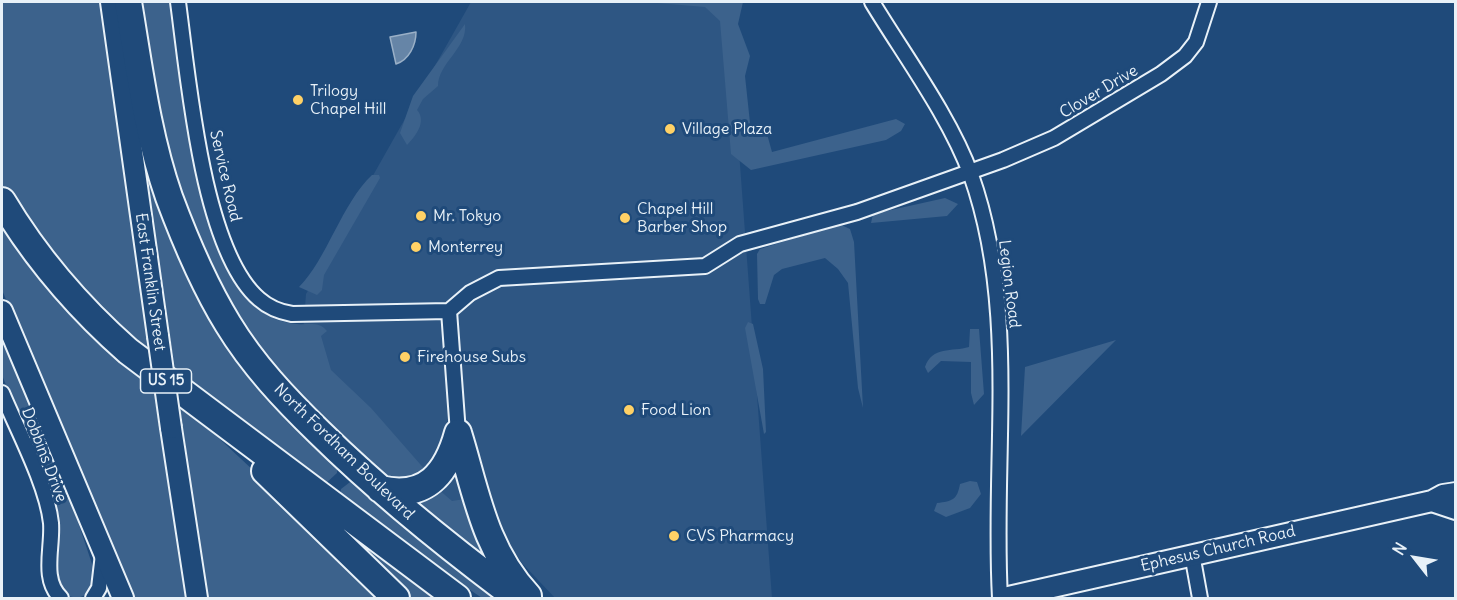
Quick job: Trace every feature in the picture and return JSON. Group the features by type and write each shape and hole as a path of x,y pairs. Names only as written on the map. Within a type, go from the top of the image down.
{"highway":[{"name":"North Fordham Boulevard","path":"128,2 155,151 170,197 217,304 263,373 292,405 434,537 517,598"},
{"name":"US 15","path":"2,201 50,272 86,312 136,357 457,598"},
{"path":"211,415 305,512 396,598"},
{"path":"380,489 409,491 433,480 448,463 458,433"},
{"path":"458,433 476,504 492,543 506,568 530,598"}],"main road":[{"name":"East Franklin Street","path":"111,2 197,598"},
{"path":"2,311 123,598"},
{"name":"Ephesus Church Road","path":"1002,598 1432,501 1443,495 1455,493"},
{"path":"1432,501 1455,509"}],"street":[{"name":"Service Road","path":"178,2 208,192 232,259 252,292 271,307 292,314 449,311"},
{"name":"Legion Road","path":"872,2 954,140 970,173 980,203 991,261 1000,347 1002,598"},
{"name":"Clover Drive","path":"449,311 470,293 499,278 705,266 740,244 856,212 970,173 1054,138 1161,74 1185,56 1196,42 1209,2"},
{"path":"449,311 458,433"},
{"name":"Dobbins Drive","path":"2,393 46,500 51,524 50,575 53,588 61,598"},
{"path":"93,598 99,588 103,552"},
{"path":"1192,554 1200,598"}],"shaded area":[{"path":"2,2 105,2 152,357 82,298 11,203 2,186"},
{"path":"133,2 172,2 194,158 203,199 215,237 230,271 249,300 265,313 277,320 317,325 327,331 321,336 331,370 371,408 427,472 427,476 394,481 371,470 263,358 229,305 167,168"},
{"path":"471,2 728,2 772,598 555,598 522,563 492,519 447,515 301,358 306,294"},
{"path":"645,2 743,2 738,24 750,56 745,76 751,132 755,135 767,134 772,152 896,119 905,124 901,131 886,140 751,170 731,154 720,21 705,7"},
{"path":"465,24 462,41 443,70 438,86 423,99 417,110 421,124 407,145 400,133 413,96"},
{"path":"416,32 411,51 405,59 396,64 390,37"},
{"path":"140,141 176,234 337,460 337,473 324,485 176,375"},
{"path":"372,175 379,175 380,178 324,275 322,290 317,295 299,287 318,262 352,200"},
{"path":"945,198 958,204 947,216 871,223 873,214"},
{"path":"2,217 155,384 188,598 132,598 2,290"},
{"path":"839,224 850,229 854,242 863,408 858,388 848,283 838,269 825,258 782,269 774,275 765,304 760,304 758,299 757,254 760,249"},
{"path":"748,322 753,324 763,369 766,432 764,434 745,328"},
{"path":"2,329 62,474 96,576 90,593 78,598 68,596 62,590 57,574 55,507 2,375"},
{"path":"970,329 979,329 984,394 974,405 971,393 971,362 941,361 928,373 925,367 928,360 938,353 969,347"},
{"path":"1116,340 1021,436 1025,367"},
{"path":"179,401 390,598 204,598 182,447 186,447"},
{"path":"354,479 502,598 482,598 339,501 341,489"},
{"path":"970,481 977,482 981,494 970,508 946,517 934,511 937,503 953,499 960,484"},
{"path":"438,489 452,501 465,499 482,544 481,554 411,500 435,494"},
{"path":"309,503 445,598 407,598"}],"place":[{"name":"Trilogy Chapel Hill","path":"298,100"},
{"name":"Village Plaza","path":"670,129"},
{"name":"Mr. Tokyo","path":"421,216"},
{"name":"Chapel Hill Barber Shop","path":"625,218"},
{"name":"Monterrey","path":"416,247"},
{"name":"Firehouse Subs","path":"405,357"},
{"name":"Food Lion","path":"629,410"},
{"name":"CVS Pharmacy","path":"674,536"}]}
